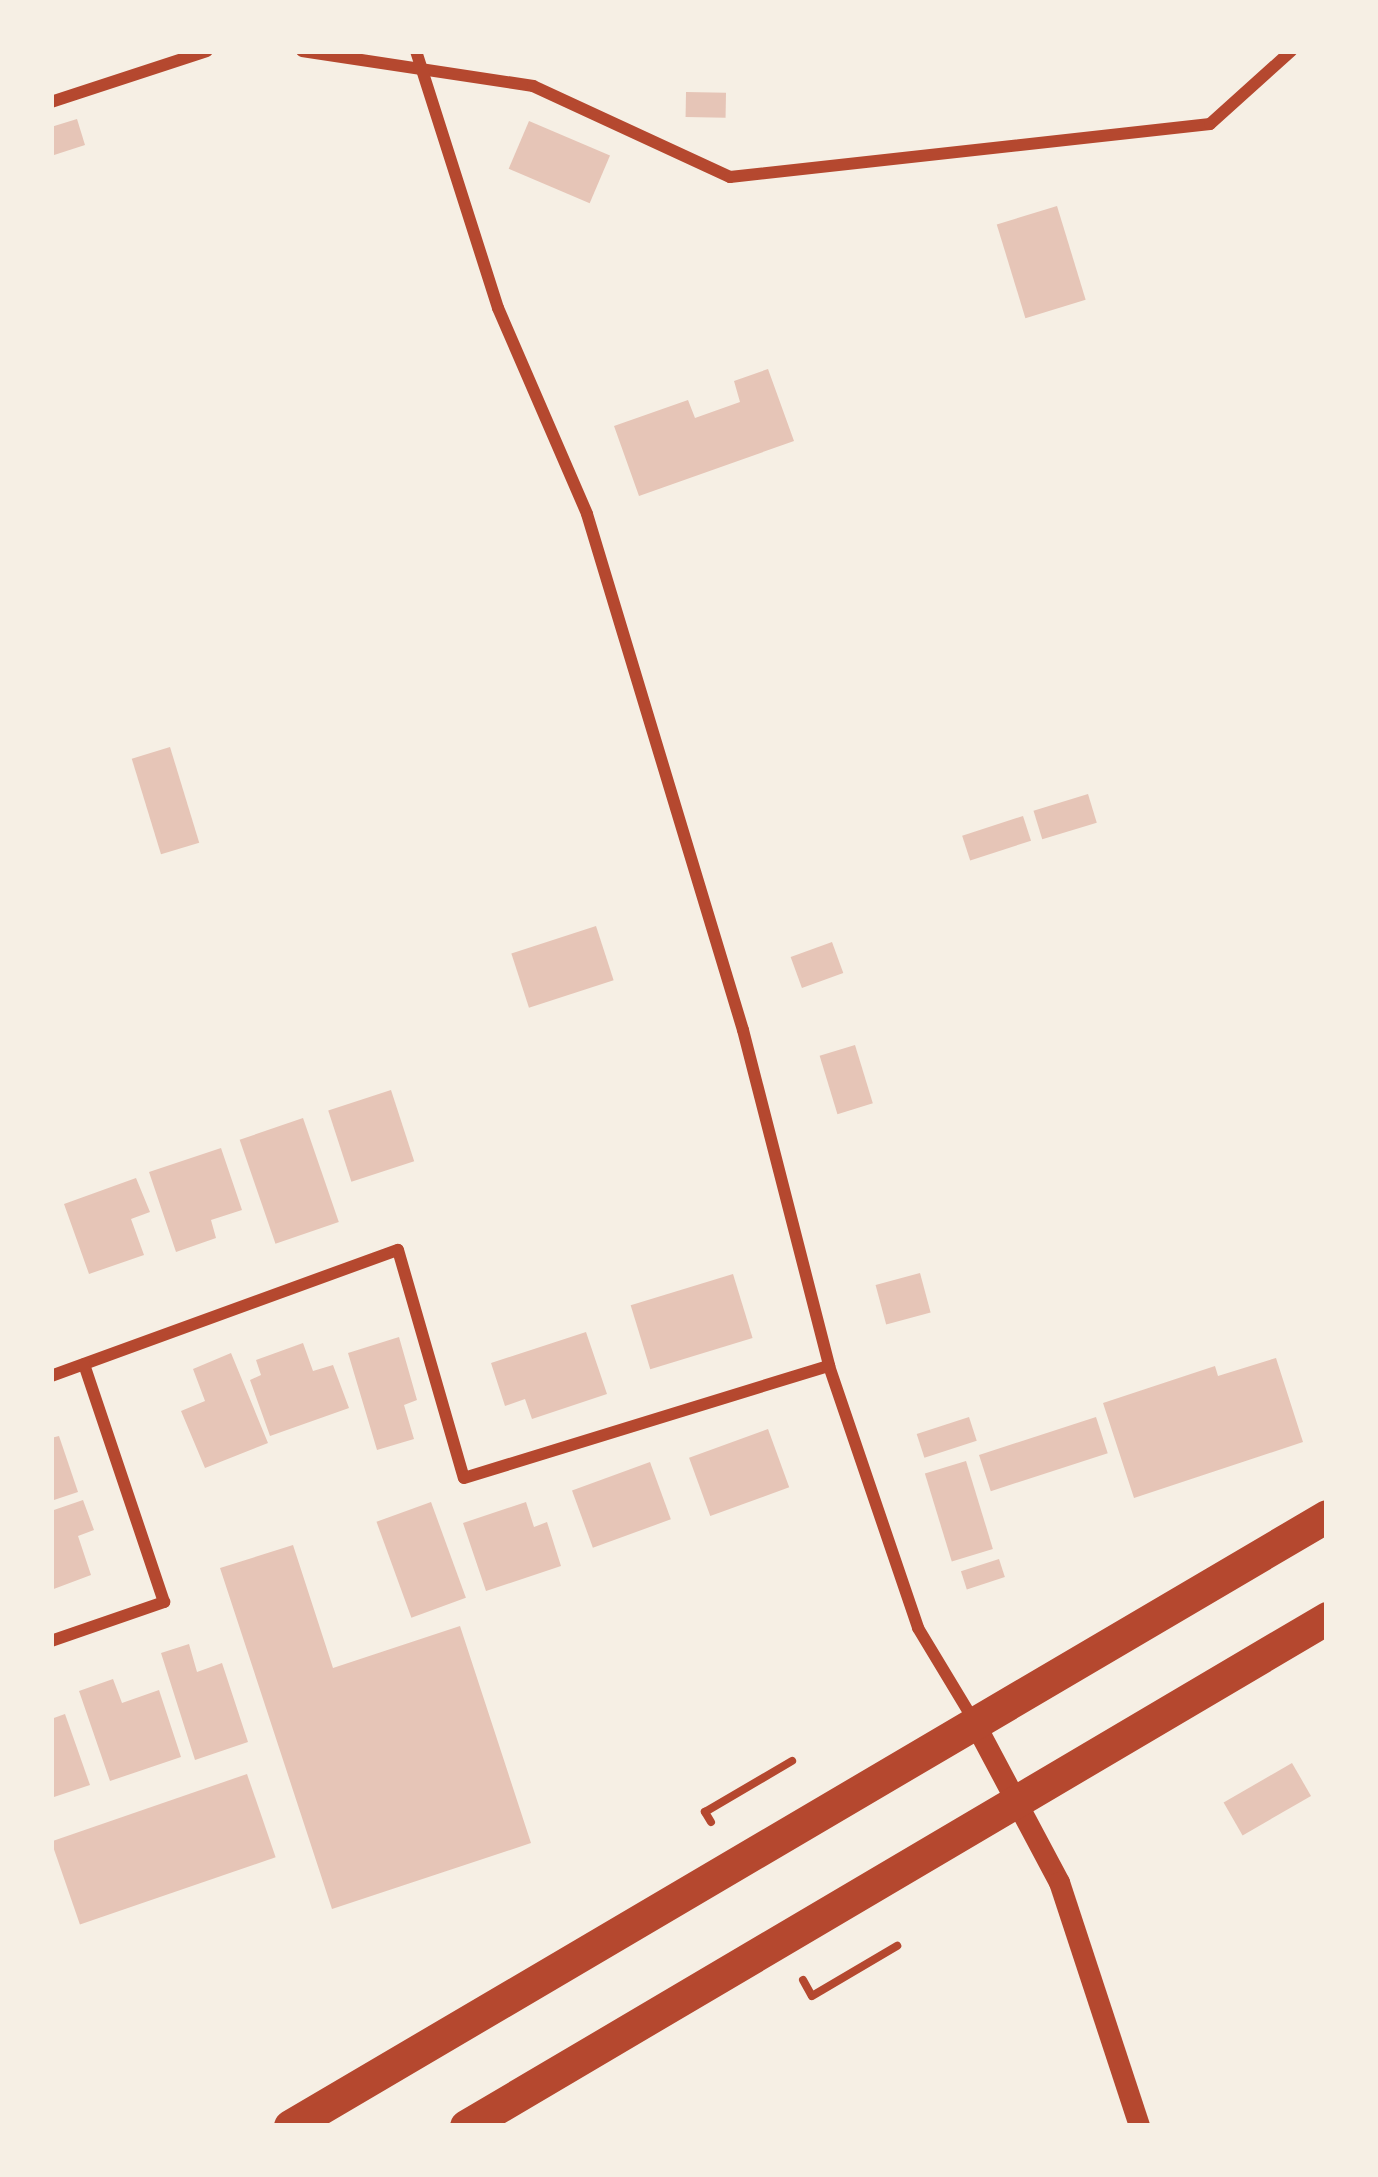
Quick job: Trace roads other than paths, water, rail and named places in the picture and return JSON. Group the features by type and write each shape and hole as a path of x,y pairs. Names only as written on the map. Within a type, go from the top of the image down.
{"highway":[{"path":"290,2126 1327,1516"},
{"path":"466,2126 1327,1618"}],"street":[{"path":"51,102 207,51"},
{"path":"302,51 419,57 533,86 730,176 1210,124 1291,51"},
{"path":"419,57 498,308 587,514 743,1030 829,1366 918,1628 1059,1882 1139,2126"},
{"path":"51,1376 398,1250 464,1478 829,1366"},
{"path":"51,1641 164,1602 84,1364"}]}
